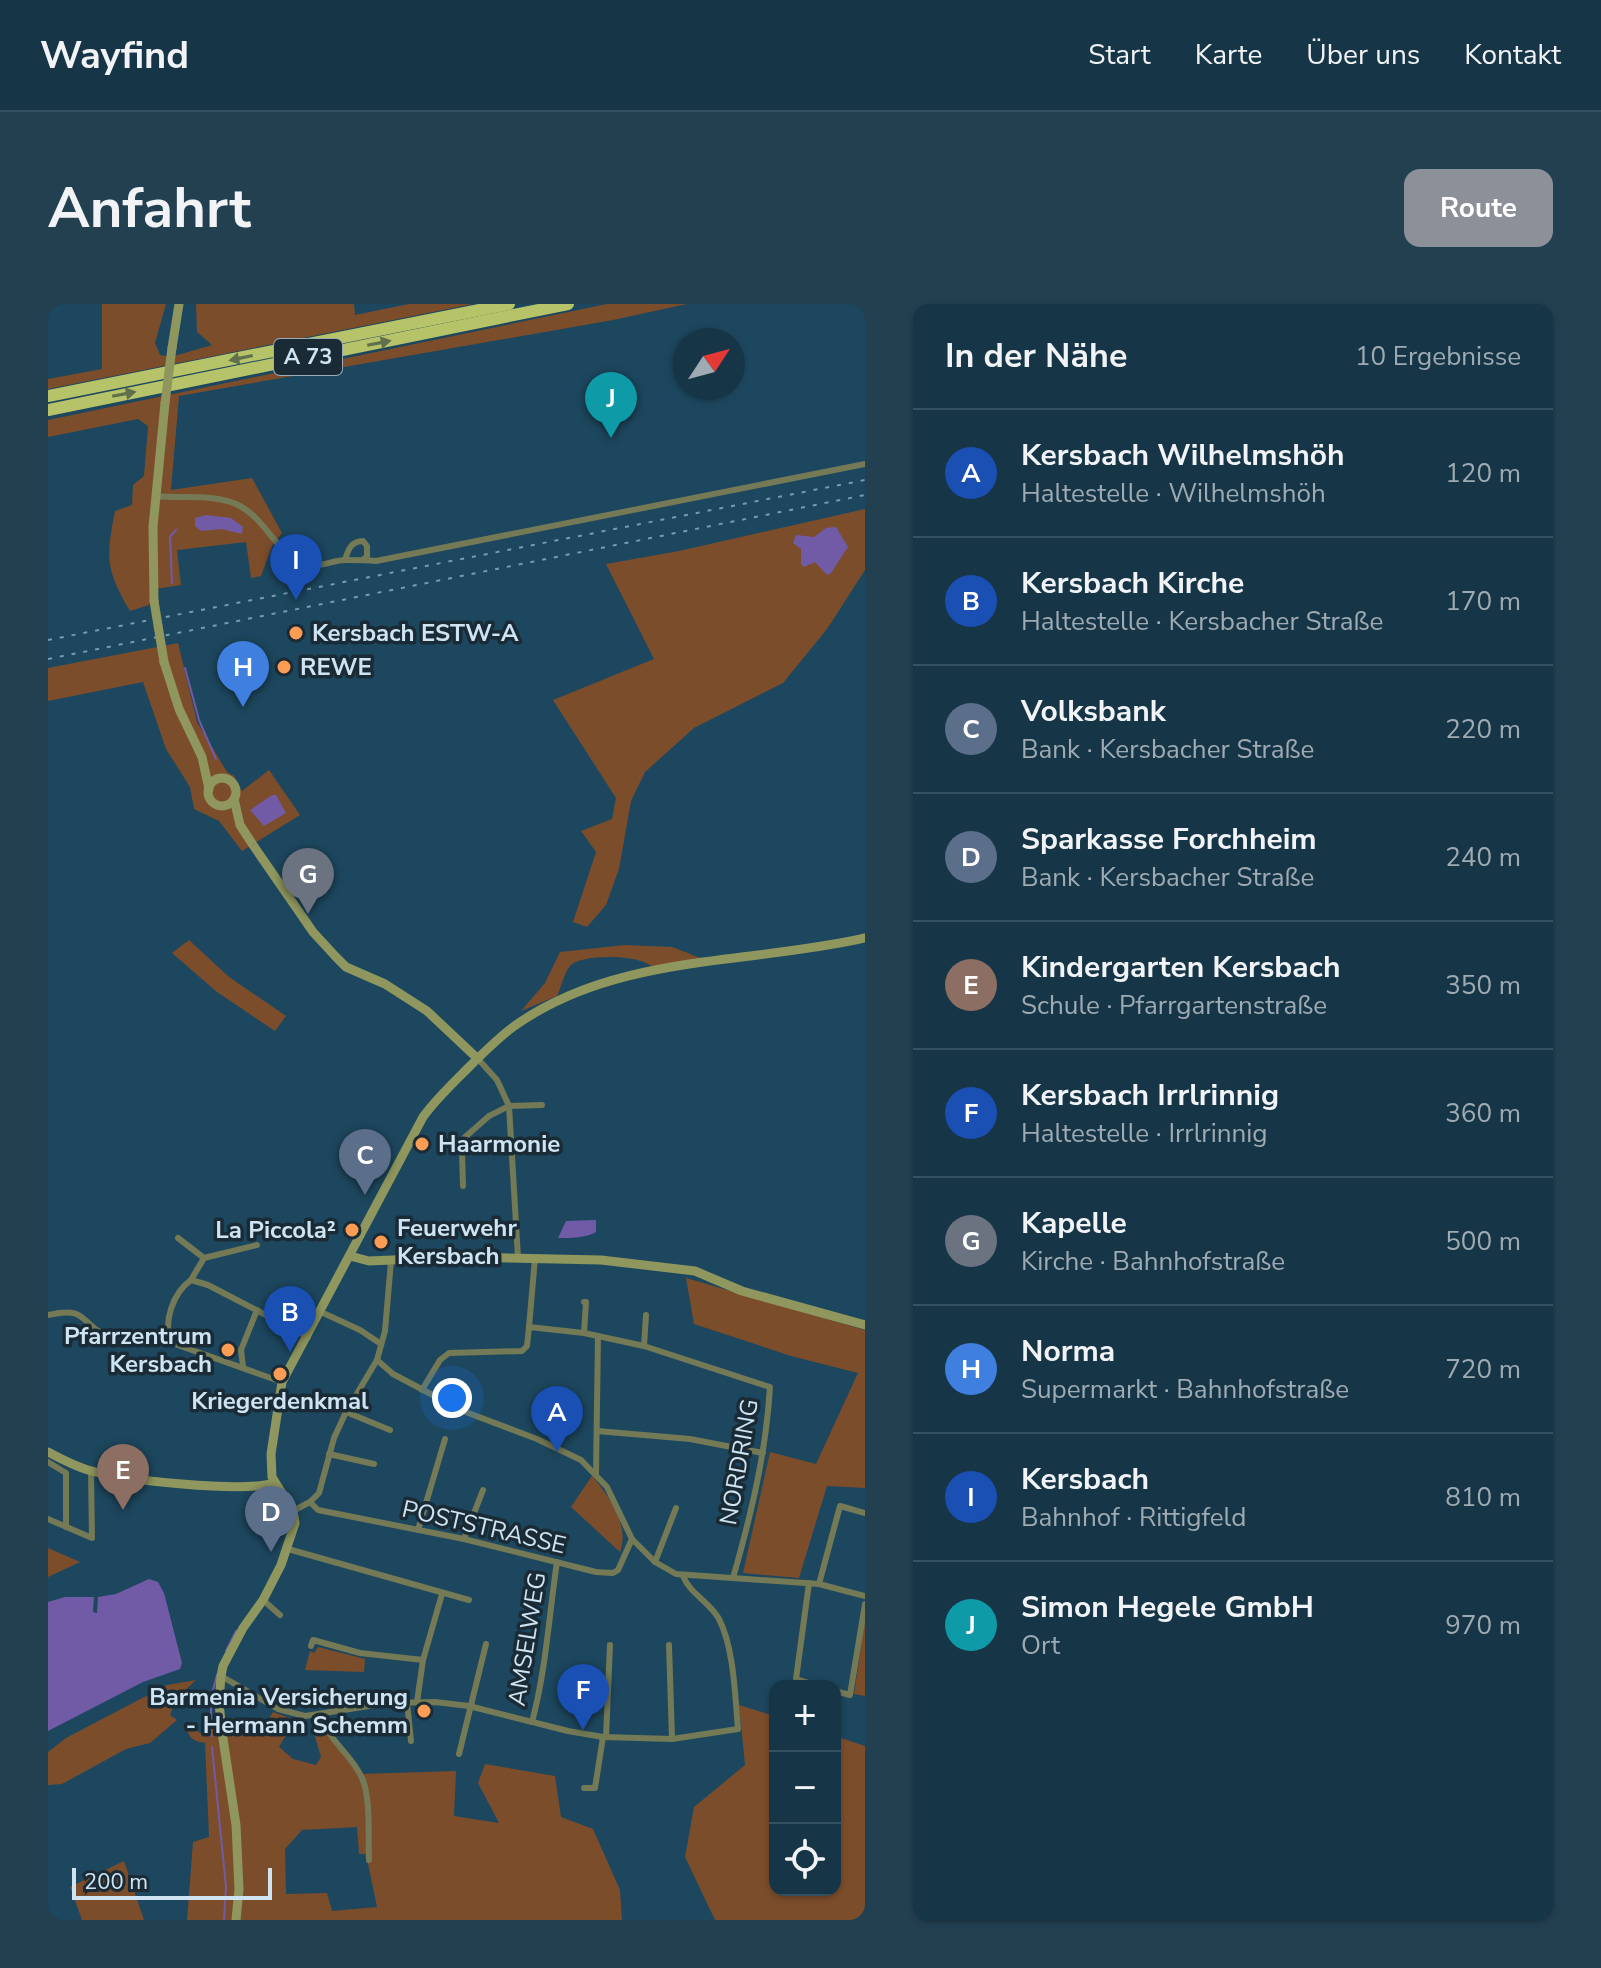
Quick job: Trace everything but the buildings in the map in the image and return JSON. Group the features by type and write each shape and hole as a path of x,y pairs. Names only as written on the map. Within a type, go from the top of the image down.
{"highway":[{"name":"A 73","path":"48,396 509,304"},
{"name":"A 73","path":"48,410 568,304"}],"street":[{"path":"179,304 155,496 152,574 164,662 179,709 202,757 211,800 240,825 313,932 346,967 385,984 427,1011 475,1062 497,1080 509,1106 518,1258"},
{"path":"155,496 228,501 250,512 284,550 299,561 320,566 345,560 376,561 865,464"},
{"path":"345,560 351,545 359,541 367,546 364,559"},
{"path":"202,757 234,786 240,825"},
{"path":"209,789 214,781 223,778"},
{"path":"217,805 227,805 234,799"},
{"path":"236,1920 239,1889 236,1825 219,1703 221,1676 243,1628 263,1600 288,1549 295,1523 293,1511 274,1483 271,1454 282,1382 423,1117 475,1062 523,1021 561,1000 600,984 671,966 789,953 865,938"},
{"path":"463,1186 464,1138 489,1116 509,1106 542,1105"},
{"path":"178,1238 204,1258"},
{"path":"257,1245 204,1258 173,1302 167,1334 179,1348 243,1366 282,1382"},
{"path":"350,1256 369,1261 601,1260 695,1271 742,1291 865,1325"},
{"path":"422,1390 440,1360 449,1353 522,1351 527,1346 535,1258"},
{"path":"293,1511 319,1493 329,1454 346,1412 377,1360 390,1291 391,1261"},
{"path":"191,1280 231,1296 278,1324 308,1337"},
{"path":"584,1302 584,1333"},
{"path":"48,1315 68,1310 83,1316 91,1326 111,1337"},
{"path":"243,1366 241,1350 257,1310"},
{"path":"321,1312 360,1330 381,1344"},
{"path":"644,1346 646,1315"},
{"name":"NORDRING","path":"529,1327 584,1333 644,1346 770,1387 757,1488 733,1578"},
{"path":"596,1473 598,1336"},
{"path":"377,1360 393,1374 422,1390 463,1411 566,1452 596,1473 607,1487 632,1539 655,1562 683,1576 819,1584 865,1596"},
{"path":"346,1412 390,1430"},
{"path":"597,1431 690,1439 763,1453"},
{"path":"418,1530 445,1439"},
{"path":"48,1452 91,1471 169,1482 252,1487 274,1483"},
{"path":"329,1454 374,1464"},
{"path":"48,1462 66,1473 66,1527"},
{"path":"48,1519 92,1538 91,1471"},
{"path":"464,1539 483,1490"},
{"name":"POSTSTRASSE","path":"310,1502 318,1510 464,1539 596,1572 613,1573 620,1567 632,1539"},
{"path":"819,1584 840,1506 865,1513"},
{"path":"655,1562 676,1508"},
{"path":"288,1549 469,1600"},
{"name":"AMSELWEG","path":"532,1722 541,1687 557,1562"},
{"path":"221,1676 291,1714 322,1715 417,1702 469,1706 604,1737 672,1739 738,1729 724,1631 713,1610 687,1586 683,1576"},
{"path":"799,1680 796,1679 809,1583"},
{"path":"417,1702 423,1660 442,1594"},
{"path":"263,1600 280,1615"},
{"path":"841,1693 850,1695 865,1604"},
{"path":"311,1646 313,1640 360,1653 423,1660"},
{"path":"459,1754 486,1644"},
{"path":"584,1788 595,1788 604,1737 610,1645"},
{"path":"669,1645 672,1739"},
{"path":"407,1702 411,1741"},
{"path":"322,1715 327,1733 353,1762 364,1781 369,1860"}],"shaded area":[{"path":"102,304 166,304 155,343 160,355 171,357 212,345 197,332 196,304 354,304 355,315 409,304 473,304 48,389 48,379 102,369"},
{"path":"607,304 687,304 613,320 179,396 171,490 252,478 282,533 272,546 261,576 251,578 246,542 177,550 181,585 155,589 149,605 130,611 112,573 110,540 115,511 132,505 133,485 144,476 148,426 138,419 48,437 48,420"},
{"path":"865,509 865,570 827,629 783,683 694,728 645,772 631,801 619,869 606,905 587,927 573,922 596,852 581,831 612,819 616,798 553,700 654,659 606,564 679,551"},
{"path":"206,515 231,518 243,527 242,534 222,529 201,531 195,526 195,518"},
{"path":"836,527 848,547 831,573 827,575 815,562 804,567 801,564 801,549 793,543 796,535 814,537 826,528"},
{"path":"178,643 197,722 227,772 234,776 242,791 269,770 300,815 242,851 219,821 194,809 190,787 166,749 143,682 48,701 48,668"},
{"path":"276,795 286,813 264,826 250,810"},
{"path":"189,940 229,977 286,1016 275,1031 217,992 172,953"},
{"path":"625,945 672,947 703,959 651,966 623,958 586,959 570,966 557,996 521,1011 545,983 560,952"},
{"path":"596,1220 596,1232 592,1234 558,1238 566,1221"},
{"path":"686,1278 865,1330 865,1488 827,1486 799,1578 743,1573 770,1452 816,1464 858,1373 791,1356 694,1324"},
{"path":"592,1476 620,1521 620,1552 571,1507"},
{"path":"48,1548 80,1562 48,1577"},
{"path":"149,1579 158,1582 164,1593 182,1663 180,1669 143,1682 48,1731 48,1602 65,1597 94,1597 93,1612 97,1613 98,1597 116,1594"},
{"path":"865,1620 865,1696 854,1694"},
{"path":"318,1647 365,1659 364,1672 305,1670 310,1651 314,1653"},
{"path":"196,1680 176,1699 170,1715 177,1720 150,1743 126,1749 62,1784 48,1785 48,1752 66,1738 167,1685"},
{"path":"739,1705 769,1714 769,1896 841,1896 841,1738 865,1746 865,1920 715,1920 685,1857 694,1807 745,1765"},
{"path":"273,1712 295,1720 279,1747 293,1759 316,1765 321,1757 312,1726 315,1719 361,1774 456,1771 454,1816 499,1823 478,1783 485,1764 555,1776 561,1817 593,1829 620,1890 622,1920 187,1920 193,1842 209,1837 205,1743 191,1738 185,1724 202,1734 232,1718 258,1734","holes":["357,1827 359,1854 366,1854 377,1907 332,1911 327,1893 286,1894 285,1849 302,1830"]},
{"path":"124,1861 144,1920 82,1920 70,1887"}],"waterway":[{"path":"172,583 170,537 176,530"},
{"path":"185,668 199,720 216,759"},
{"path":"226,1651 236,1631"},
{"path":"211,1736 211,1697 217,1675"},
{"path":"212,1747 226,1887 224,1920"}],"railway":[{"path":"48,640 865,480"},
{"path":"48,659 865,495"}],"place":[{"name":"Simon Hegele GmbH","path":"611,438"},
{"name":"Kersbach","path":"296,600"},
{"name":"Kersbach ESTW-A","path":"296,633"},
{"name":"REWE","path":"284,667"},
{"name":"Norma","path":"243,707"},
{"name":"Kapelle","path":"308,914"},
{"name":"Haarmonie","path":"422,1144"},
{"name":"Volksbank","path":"365,1195"},
{"name":"La Piccola²","path":"352,1230"},
{"name":"Feuerwehr Kersbach","path":"381,1242"},
{"name":"Pfarrzentrum Kersbach","path":"228,1350"},
{"name":"Kersbach Kirche","path":"290,1352"},
{"name":"Kriegerdenkmal","path":"280,1374"},
{"name":"Kersbach Wilhelmshöh","path":"557,1452"},
{"name":"Kindergarten Kersbach","path":"123,1510"},
{"name":"Sparkasse Forchheim","path":"271,1552"},
{"name":"Barmenia Versicherung - Hermann Schemm","path":"424,1711"},
{"name":"Kersbach Irrlrinnig","path":"583,1730"}]}
